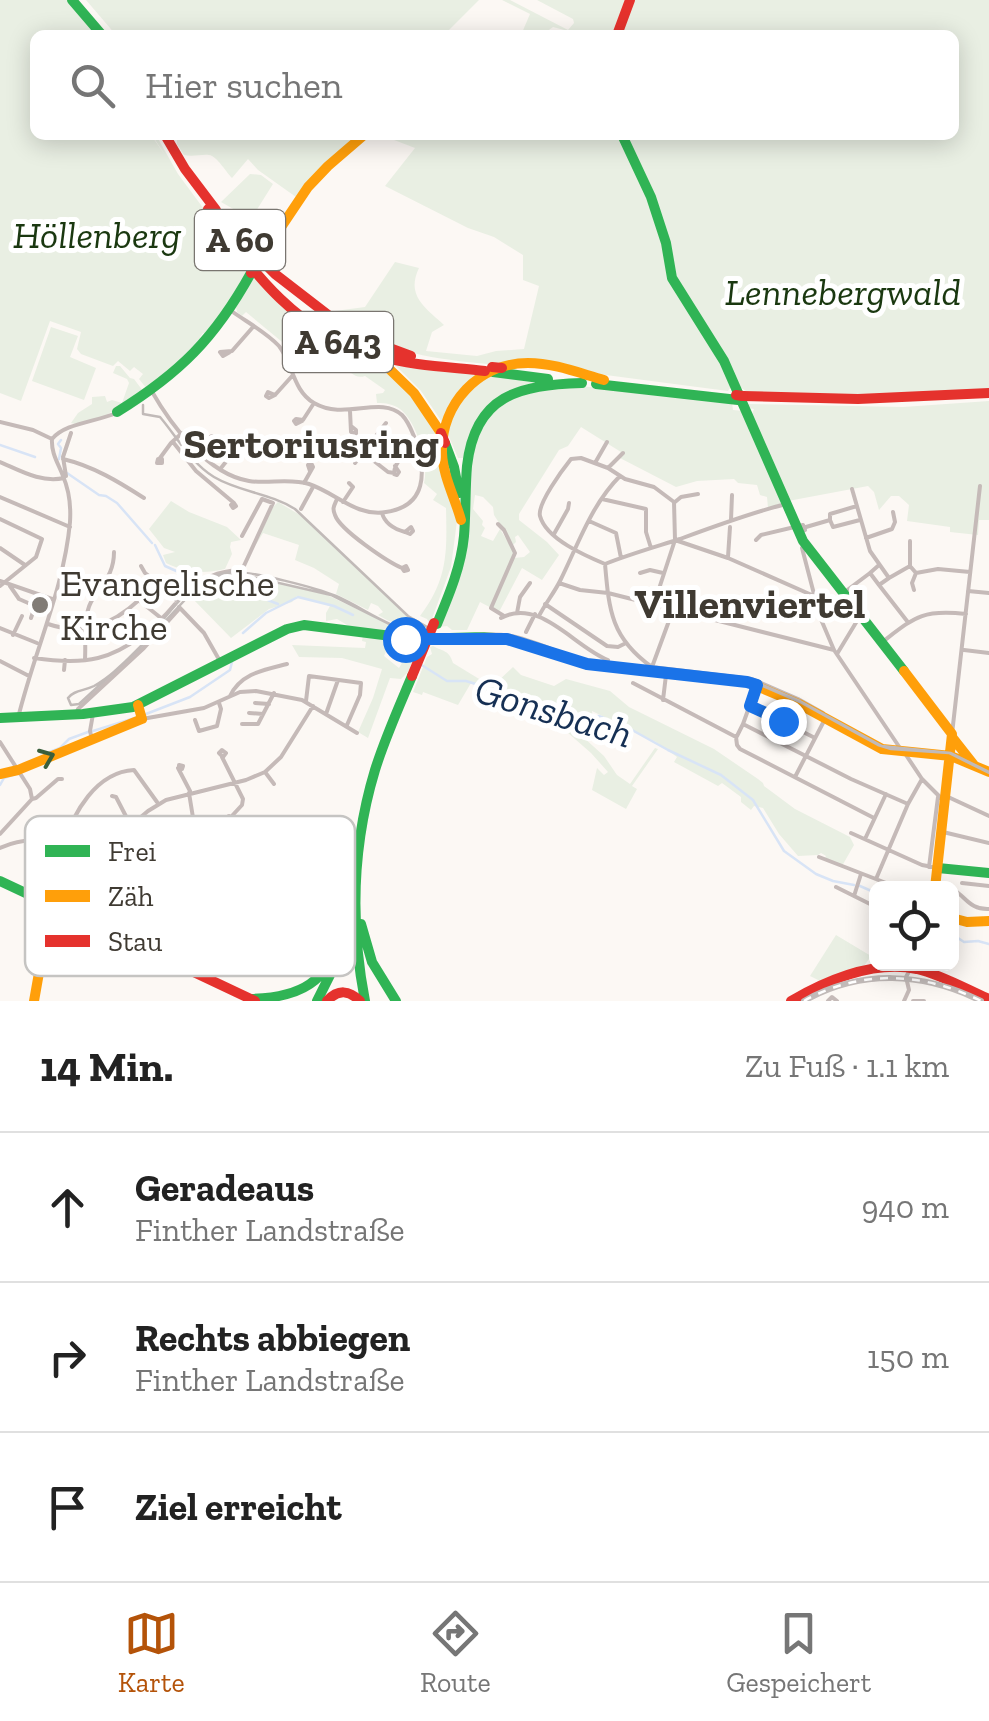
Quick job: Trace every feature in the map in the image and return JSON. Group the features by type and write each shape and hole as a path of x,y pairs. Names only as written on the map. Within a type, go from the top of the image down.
{"main road":[{"path":"76,0 101,30"},
{"path":"619,30 630,0"},
{"name":"A 60","path":"166,140 182,172 237,243 274,279 378,356"},
{"name":"A 60","path":"166,140 248,250 378,356 408,386 443,435 456,476 463,522 458,570 385,751 370,802 361,855 358,912 364,1001"},
{"path":"117,412 149,391 233,314 260,258 292,207 330,164 358,140"},
{"path":"624,140 652,197 672,278 724,360 801,533 970,763"},
{"name":"A 643","path":"208,209 277,297 324,336 350,348 378,356 740,398"},
{"name":"A 643","path":"338,323 370,341 427,359 582,383 858,405 989,395"},
{"path":"463,522 444,469 442,444 449,414 466,388 493,370 524,362 604,380"},
{"path":"463,522 470,447 477,426 489,409 505,396 528,386 582,383"},
{"path":"1,774 92,739 220,663 300,625 422,640 507,639 577,662 740,681 799,704 878,748 950,756 989,772"},
{"name":"A 60","path":"364,1001 356,943 360,831 382,750 414,677"},
{"path":"0,718 139,711"},
{"path":"934,881 937,831 952,736"},
{"path":"933,868 963,877 989,873"},
{"path":"0,881 25,893"},
{"path":"358,912 372,962 396,1001"},
{"path":"959,920 989,921"},
{"path":"790,1001 820,986 871,971"},
{"path":"926,971 989,999"},
{"path":"34,1001 39,976"},
{"path":"202,976 253,1000 278,999 305,990 322,976"},
{"path":"317,1001 330,976"},
{"path":"327,1001 343,991 364,1001"}],"street":[{"path":"233,314 251,325"},
{"path":"149,391 198,452 219,470 249,481 304,483 358,510 382,513 402,508 418,492 424,473 407,421 396,410 382,406 350,411 314,404 302,393 280,348 233,314"},
{"path":"230,352 251,325"},
{"path":"275,395 293,375"},
{"path":"302,421 314,404"},
{"path":"350,411 351,426"},
{"path":"18,718 54,600 70,527 70,503 52,439 62,429 117,412"},
{"path":"0,422 52,439"},
{"path":"355,462 386,423"},
{"path":"64,478 71,432"},
{"path":"160,458 182,433"},
{"path":"376,437 401,458"},
{"path":"198,452 209,440"},
{"path":"172,442 196,470 234,503"},
{"path":"596,463 607,442"},
{"path":"364,452 388,472 401,458 419,450"},
{"path":"219,470 234,452"},
{"path":"608,468 623,452"},
{"path":"674,502 654,487 577,457 570,461 542,504 540,515 573,550 605,564 787,504"},
{"path":"64,459 112,478 144,498"},
{"path":"0,462 45,480 64,478"},
{"path":"304,483 310,470"},
{"path":"526,632 559,583 608,488 620,476"},
{"path":"302,509 314,486"},
{"path":"952,736 980,486"},
{"path":"852,490 866,538 889,578"},
{"path":"349,491 334,510 338,521 402,568"},
{"path":"674,502 698,494"},
{"path":"728,558 732,494"},
{"path":"0,497 70,527"},
{"path":"602,499 645,508 651,548"},
{"path":"34,658 86,660 106,656 152,628 206,577 242,570 273,503 262,500 242,536"},
{"path":"654,604 676,540 674,502"},
{"path":"554,534 569,503"},
{"path":"857,506 830,514 830,520 834,527 861,519"},
{"path":"866,538 892,530 894,512"},
{"path":"382,513 388,524 404,532"},
{"path":"0,519 42,538 38,555 3,584"},
{"path":"756,540 760,535 801,533 830,520"},
{"path":"589,521 616,533 621,558"},
{"path":"498,524 515,553 491,608 502,617 517,613 537,615 588,651 608,660"},
{"path":"801,533 814,596 835,652 922,779 943,798 989,816"},
{"path":"676,540 814,596"},
{"path":"910,541 910,566 916,573"},
{"path":"0,548 25,565"},
{"path":"86,660 88,607 108,580 114,552"},
{"path":"605,564 613,620 626,643 651,669 752,679 882,745 903,750"},
{"path":"843,594 879,565"},
{"path":"141,566 174,595 177,604 204,633 220,663"},
{"path":"880,585 910,566"},
{"path":"916,573 938,569 970,572"},
{"path":"640,574 650,570 664,574"},
{"path":"870,572 908,622"},
{"path":"914,590 916,573"},
{"path":"108,580 162,619"},
{"path":"559,583 835,652"},
{"path":"3,584 54,600"},
{"path":"3,584 35,606"},
{"path":"517,613 520,598 530,584"},
{"path":"968,591 989,593"},
{"path":"31,618 39,595"},
{"path":"46,624 87,629 110,621 139,600"},
{"path":"76,714 144,648 177,604"},
{"path":"545,604 607,646 626,643"},
{"path":"651,669 674,609"},
{"path":"882,643 922,615 966,614"},
{"path":"13,635 22,616"},
{"path":"835,652 860,616"},
{"path":"0,628 39,643"},
{"path":"962,650 989,653"},
{"path":"64,660 64,670"},
{"path":"0,661 29,676"},
{"path":"230,696 247,676 287,664"},
{"path":"663,700 666,673"},
{"path":"306,702 308,676 360,683 347,726"},
{"path":"326,714 338,679"},
{"path":"633,683 736,738"},
{"path":"757,685 736,745 874,818"},
{"path":"139,711 194,710 249,691 274,693 306,702 357,733"},
{"path":"242,724 257,724 274,693"},
{"path":"196,720 199,731 217,726 219,702"},
{"path":"255,702 268,704"},
{"path":"143,816 158,804 266,772 281,757 313,706"},
{"path":"750,706 815,738"},
{"path":"92,739 93,713"},
{"path":"249,713 263,714"},
{"path":"794,778 825,719"},
{"path":"743,724 908,804"},
{"path":"0,742 30,790 32,800"},
{"path":"222,757 243,802 232,816"},
{"path":"178,768 190,793 193,816"},
{"path":"77,816 101,784 128,769 135,770 158,804"},
{"path":"266,772 274,784"},
{"path":"0,834 32,800 62,779"},
{"path":"876,879 922,779"},
{"path":"864,840 886,794"},
{"path":"118,801 126,816"},
{"path":"937,831 989,842"},
{"path":"851,834 933,868"},
{"path":"0,848 25,840"},
{"path":"820,857 881,881"},
{"path":"854,896 861,874"},
{"path":"959,881 963,877 989,886"},
{"path":"836,888 869,904"},
{"path":"959,897 969,904 989,908"},
{"path":"904,1001 909,991 909,971"},
{"path":"828,1001 832,997 838,1001"},
{"path":"913,1001 924,1001"}],"green space":[{"name":"Höllenberg","path":"0,0 68,0 94,30 30,30 30,140 154,140 165,155 155,140 159,140 178,174 249,270 218,323 147,389 139,379 143,374 134,367 130,371 118,361 113,366 81,354 77,349 81,332 50,321 21,401 0,393"},
{"path":"86,0 479,0 449,30 112,30"},
{"name":"Lennebergwald","path":"502,0 510,0 568,30 553,27 523,30 530,14"},
{"name":"Lennebergwald","path":"537,0 989,0 989,389 892,395 749,393 737,385 728,391 475,363 394,347 380,338 381,333 378,339 335,311 365,307 395,262 419,268 415,286 419,300 444,325 432,332 426,351 477,356 524,349 539,286 523,280 523,255 494,237 385,186 415,148 394,140 959,140 959,30 568,30 573,19"},
{"path":"177,140 356,140 296,197 248,159 232,178 212,156 184,155"},
{"path":"250,174 261,175 273,184 251,219 221,202"},
{"path":"254,273 287,309 375,359 394,375 434,424 457,521 451,567 430,624 420,616 436,590 444,565 446,508 433,500 437,494 424,483 423,454 412,423 397,407 377,403 376,394 385,390 365,376 355,375 340,363 333,365 297,335 287,346 246,312 242,316 237,312"},
{"path":"51,327 78,336 70,357 96,368 84,400 32,381"},
{"path":"395,365 481,373 442,422 421,391"},
{"path":"116,366 143,391 105,416 71,423 92,404 92,397 105,396 107,402 122,403 129,383 113,373"},
{"path":"486,374 552,380 498,397 464,458 458,458 447,432 458,401"},
{"name":"Lennebergwald","path":"572,385 732,403 733,410 744,411 751,417 754,409 748,408 748,404 903,407 989,401 989,520 979,520 978,535 907,521 909,505 899,496 891,496 879,510 868,486 768,508 767,497 760,495 757,485 734,479 697,481 676,487 618,457 621,452 581,427 568,446 559,450 519,514 519,520 559,555 542,580 522,568 499,612 480,602 467,630 439,627 455,587 472,452 488,414 510,395","holes":["475,495 493,507 513,545 518,535 530,552 524,557 514,558 500,529 493,541 481,536 483,521 473,509"]},
{"path":"171,501 227,527 241,540 231,542 232,554 225,569 195,572 166,563 163,555 175,552 164,548 149,529"},
{"path":"278,502 305,518 419,625 400,626 378,615 383,612 378,606 371,603 368,610 336,594 339,584 295,560 299,545 263,533 254,548"},
{"path":"239,575 238,580 263,592 268,581 327,595 408,633 405,637 352,628 337,619 326,621 330,606 297,596 292,602 269,609 231,638 191,597 211,580"},
{"path":"363,635 403,641 396,651 388,647 384,656 399,668 402,663 395,657 402,646 409,648 413,642 420,642 408,672 401,679 390,678 368,738 358,732 382,669 342,658 299,657 292,645 365,648"},
{"path":"433,646 489,685 493,686 513,667 521,675 554,686 566,679 610,691 629,707 714,749 795,809 850,837 854,845 842,866 821,853 798,856 763,808 754,806 751,810 722,783 718,786 674,762 677,757 656,742 592,711 593,719 571,726 630,784 658,749 632,786 637,789 626,809 592,790 597,768 604,775 608,772 559,725 553,726 471,683 458,705 413,692"},
{"path":"836,935 869,955 862,969 820,981 810,976"}],"waterway":[{"path":"59,459 61,440"},
{"path":"0,445 35,457"},
{"path":"67,473 117,503 152,543"},
{"path":"155,545 165,566 183,574"},
{"path":"210,582 278,604"},
{"name":"Gonsbach","path":"243,633 266,613 298,597 353,615"},
{"name":"Gonsbach","path":"392,641 413,659"},
{"path":"146,714 190,697 230,670 232,662"},
{"name":"Gonsbach","path":"420,664 447,681 466,681 498,691 534,710 542,706 569,720 599,716 721,775 753,800 784,851 816,874 854,885"},
{"path":"93,731 138,717"},
{"path":"47,753 88,732"},
{"path":"0,785 4,778 18,773"},
{"name":"Gonsbach","path":"860,886 869,890"},
{"name":"Gonsbach","path":"959,939 989,944"}],"tram line":[{"path":"143,405 143,414 160,417 206,471 224,482 295,509 408,616 429,628"},
{"path":"989,772 951,753 882,746 800,701 751,680 590,661 510,635 423,635 392,625 327,593 241,572 217,575 193,588 116,670 68,698 71,705 79,704 140,648 197,587 218,576 240,574 331,595 401,630 417,635 509,637 590,662 751,681 800,702 878,745 891,749 949,753 989,773"}],"railway":[{"path":"804,1001 848,983 892,978 937,984 981,1001"}],"traffic: fast":[{"path":"72,0 98,30"},
{"path":"624,140 651,197 672,278 724,361 803,541 904,671"},
{"path":"117,412 194,352 224,317 251,273"},
{"path":"493,372 548,379"},
{"path":"437,624 460,559 467,466 479,423 490,409 520,391 582,383"},
{"path":"596,384 738,400"},
{"path":"445,443 459,493"},
{"path":"0,718 133,707 287,629 304,625 415,639 507,639 587,664 624,668"},
{"path":"365,1001 356,914 362,827 379,758 412,676"},
{"path":"938,868 989,873"},
{"path":"0,881 25,893"},
{"path":"361,924 372,962 396,1001"},
{"path":"251,999 285,995 320,976"},
{"path":"317,1001 330,976"}],"traffic: slow":[{"path":"261,257 308,187 358,140"},
{"path":"379,359 414,393 441,433"},
{"path":"461,520 442,453 448,418 466,389 494,370 528,363 604,380"},
{"path":"624,668 747,682 799,704 882,749 951,756 989,772"},
{"path":"904,671 952,734 936,881"},
{"path":"0,774 142,719 138,705"},
{"path":"952,737 974,765"},
{"path":"959,920 989,921"},
{"path":"34,1001 38,976"}],"traffic: jam":[{"path":"619,30 630,0"},
{"path":"168,140 216,210"},
{"path":"208,209 280,299 325,333 378,356 485,371"},
{"path":"230,229 275,274 376,352"},
{"path":"251,273 261,257"},
{"path":"368,340 411,356"},
{"path":"370,351 379,359"},
{"path":"492,367 502,368"},
{"path":"743,396 858,399 989,393"},
{"path":"736,395 743,396"},
{"path":"441,433 445,443"},
{"path":"412,676 434,623"},
{"path":"791,1001 851,974 884,967 917,969 989,999"},
{"path":"202,976 255,1001"},
{"path":"327,1001 343,992 360,1001"}],"place":[{"name":"Evangelische Kirche","path":"40,605"}],"district":[{"name":"Sertoriusring","path":"311,443"},
{"name":"Villenviertel","path":"750,603"}],"route":[{"path":"405,639 507,639 587,664 747,682 757,685 750,706 783,721"}]}
